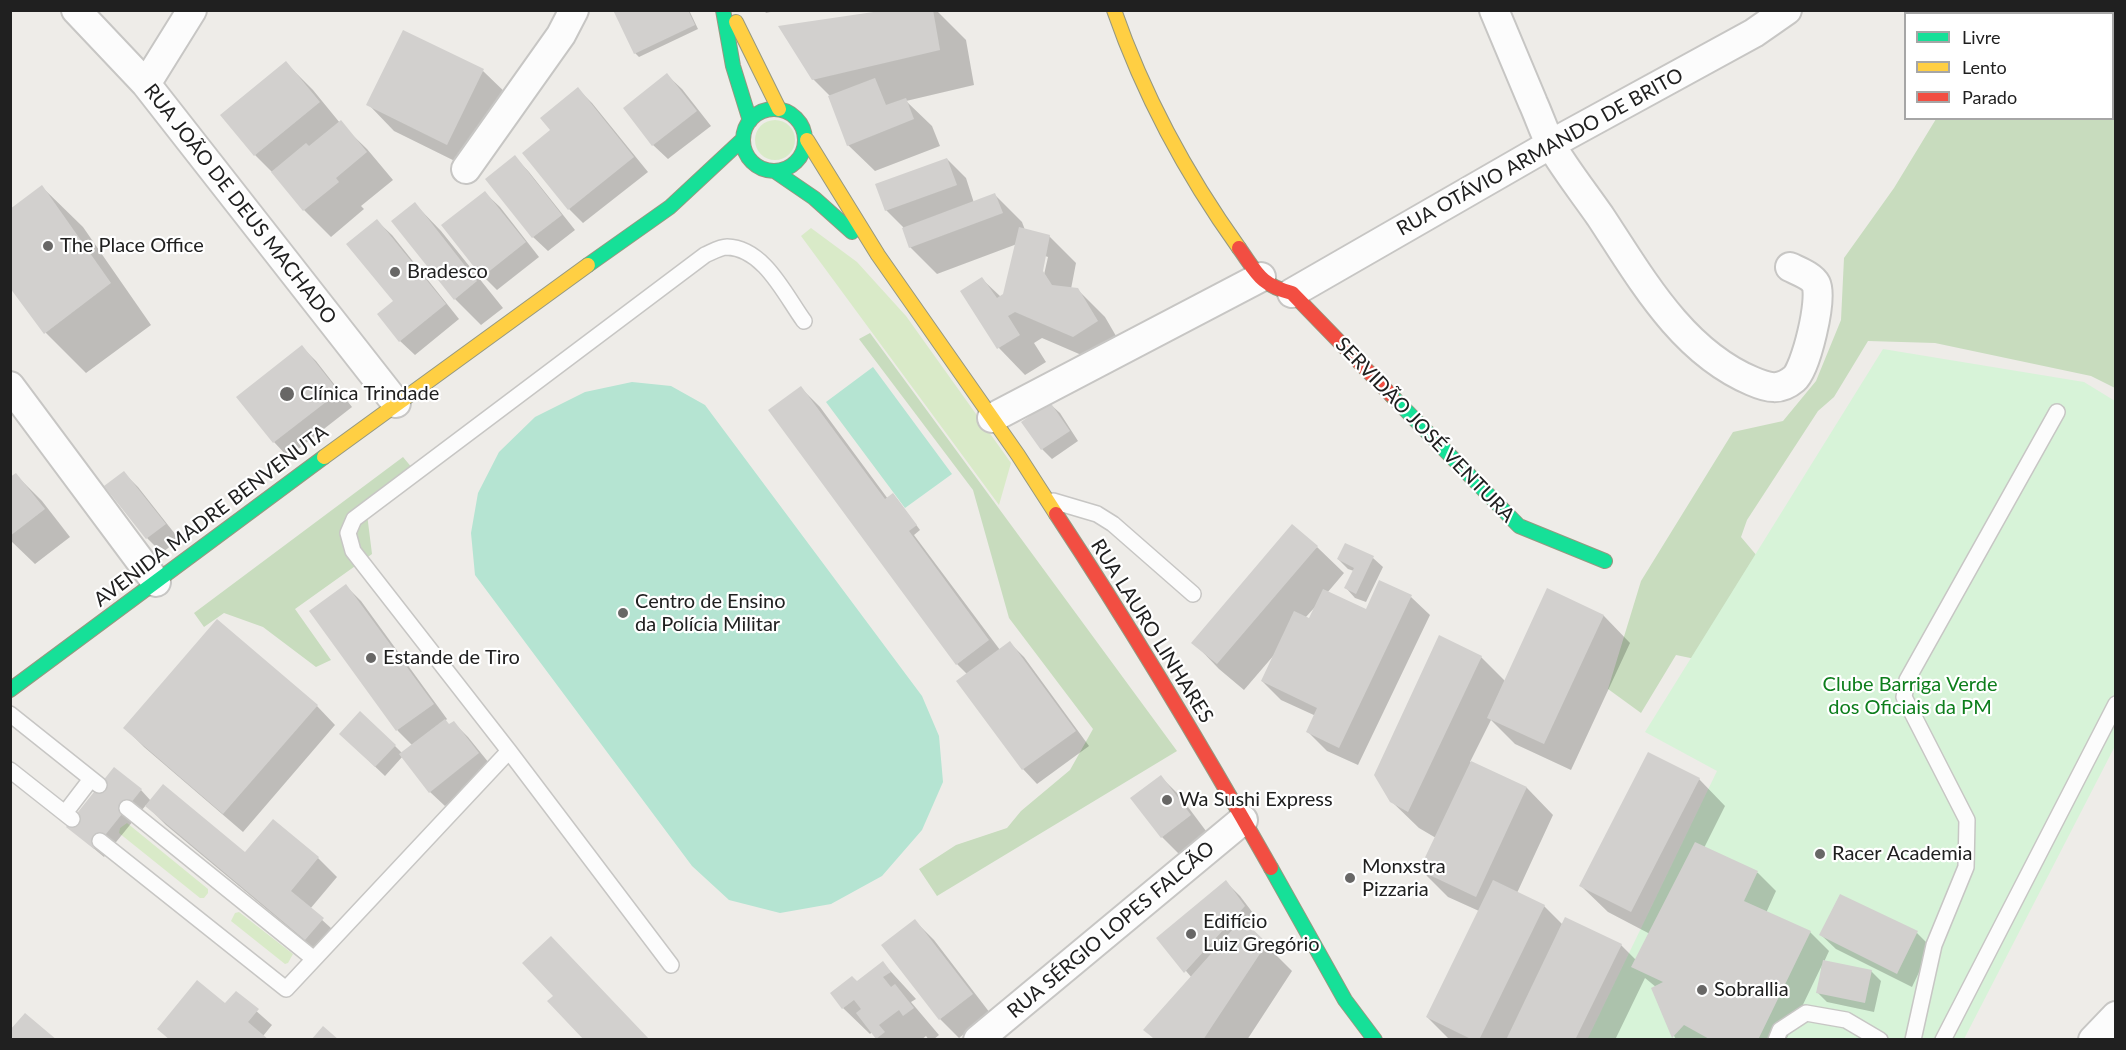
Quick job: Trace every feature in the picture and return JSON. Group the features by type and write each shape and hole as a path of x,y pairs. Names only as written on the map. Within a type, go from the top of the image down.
{"main road":[{"path":"723,10 733,66 750,121"},
{"path":"730,10 779,109"},
{"name":"SERVIDÃO JOSÉ VENTURA","path":"1114,10 1138,74 1162,126 1224,227 1261,277 1273,288 1292,293 1519,526 1605,561"},
{"path":"746,175 769,171 794,165 801,158 807,140 803,125 793,114 779,109 768,109 758,113 750,121 742,139 745,152 752,162 769,171"},
{"name":"AVENIDA MADRE BENVENUTA","path":"14,681 156,582 396,403 670,207 742,139"},
{"name":"RUA LAURO LINHARES","path":"807,140 878,255 992,418 1110,596 1244,820 1345,1000 1376,1040"},
{"name":"RUA LAURO LINHARES","path":"769,171 814,198 878,255"},
{"name":"AVENIDA MADRE BENVENUTA","path":"670,207 707,190"}],"street":[{"name":"RUA JOÃO DE DEUS MACHADO","path":"76,10 146,84 396,403"},
{"path":"146,84 192,10"},
{"path":"466,169 561,35 574,10"},
{"path":"1494,10 1551,144 1652,294 1673,321 1703,351 1739,376 1777,388 1797,377 1804,364 1819,296 1813,279 1790,267"},
{"name":"RUA OTÁVIO ARMANDO DE BRITO","path":"1292,293 1551,144 1754,33 1787,10"},
{"path":"992,418 1261,277"},
{"path":"10,386 156,582"},
{"name":"RUA SÉRGIO LOPES FALCÃO","path":"978,1040 1244,820"},
{"path":"2093,1040 2115,1016"}],"lane":[{"path":"671,965 509,751 352,551 348,533 354,519 705,255 725,247 745,250 765,266 804,321"},
{"path":"1913,1040 1934,945 1966,867 1967,820 1904,697 1907,680 2057,412"},
{"path":"1046,500 1097,514 1113,524 1193,594"},
{"path":"1943,1040 2115,704"},
{"path":"10,714 95,782 69,816 10,770"},
{"path":"100,841 286,989 509,751"},
{"path":"127,808 314,959"},
{"path":"1776,1040 1780,1030 1806,1013 1846,1020 1880,1040"}],"green space":[{"path":"2115,11 2115,388 2091,376 1935,343 1868,341 1834,397 1818,411 1747,520 1741,537 1796,602 1724,665 1676,655 1641,713 1608,689 1641,581 1733,432 1783,421 1816,381 1841,320 1844,258 1894,188 1935,120 2114,120 2114,12 2001,12"},
{"path":"775,120 789,126 795,140 789,154 775,160 761,154 755,140 761,126"},
{"path":"811,228 857,262 906,316 1011,463 999,505 801,236"},
{"path":"870,333 1177,751 937,896 919,869 956,845 1007,828 1021,811 1070,770 1093,729 1009,618 973,490 859,339"},
{"name":"Clube Barriga Verde dos Oficiais da PM","path":"1883,349 2084,382 2115,401 2115,746 1964,1039 1587,1040 1717,771 1645,732"},
{"path":"873,367 952,474 905,508 826,402"},
{"path":"632,382 671,386 705,405 922,696 939,736 943,782 922,830 882,876 831,904 780,913 729,900 692,866 475,575 471,533 478,493 499,452 535,417 585,392"},
{"path":"403,457 418,475 367,514 372,554 295,609 331,660 316,667 263,627 224,613 204,627 194,613"},
{"path":"127,823 208,889 204,898 200,898 119,833 120,828"},
{"path":"239,912 293,954 288,963 285,964 231,921 235,913"}],"building":[{"path":"613,10 688,10 695,25 634,54"},
{"path":"887,10 933,10 940,50 812,80 778,26"},
{"path":"403,30 484,69 447,145 366,105"},
{"path":"286,61 320,102 254,156 220,115"},
{"path":"667,73 697,111 652,146 623,108"},
{"path":"875,78 886,105 906,98 914,119 847,146 828,96"},
{"path":"578,87 634,157 568,210 522,153 550,130 540,118"},
{"path":"341,120 367,152 336,178 339,182 303,211 271,172 306,143 309,146"},
{"path":"515,155 562,215 532,238 485,179"},
{"path":"947,158 957,185 885,211 875,184"},
{"name":"The Place Office","path":"42,185 111,283 44,334 10,288 10,209"},
{"path":"485,191 526,242 482,277 441,225"},
{"path":"995,193 1003,213 909,248 902,228"},
{"path":"415,202 477,281 454,300 391,221"},
{"name":"Bradesco","path":"377,219 446,304 399,342 377,314 393,301 346,244"},
{"path":"1019,227 1050,235 1043,271 1052,285 1078,288 1098,321 1073,337 1015,312 1008,316 1020,335 997,349 960,291 982,277 997,298 1003,294"},
{"name":"Clínica Trindade","path":"302,345 339,392 273,443 236,397"},
{"path":"801,386 885,499 893,493 917,525 909,531 989,640 956,665 768,410"},
{"path":"1050,402 1070,431 1041,450 1021,422"},
{"path":"124,471 166,524 146,539 104,486"},
{"path":"16,473 45,509 10,536 10,477"},
{"path":"1292,524 1318,546 1217,664 1191,643"},
{"path":"1345,543 1374,556 1356,594 1344,588 1354,568 1337,559"},
{"path":"1379,580 1412,595 1339,748 1306,732 1317,708 1261,681 1294,611 1309,618 1323,589 1366,609"},
{"name":"Estande de Tiro","path":"346,584 434,704 396,731 309,611"},
{"path":"1547,588 1604,615 1544,744 1487,718"},
{"path":"217,619 318,705 223,814 123,728"},
{"path":"1439,635 1482,656 1408,812 1390,802 1374,775"},
{"path":"1010,641 1076,731 1022,770 956,681"},
{"path":"360,711 396,745 375,767 339,734"},
{"path":"445,719 449,724 454,721 479,753 429,793 399,754"},
{"path":"1648,752 1700,778 1631,912 1579,886"},
{"path":"1471,761 1527,787 1476,897 1419,870"},
{"path":"114,767 142,789 94,849 66,827"},
{"path":"1161,775 1191,815 1161,838 1130,798"},
{"path":"163,784 245,852 273,819 319,857 291,891 324,918 305,940 145,806"},
{"path":"1695,842 1758,871 1744,901 1811,931 1758,1040 1711,1040 1684,1025 1672,1038 1651,988 1663,982 1631,967"},
{"name":"Edifício Luiz Gregório","path":"1226,880 1245,906 1184,973 1156,938"},
{"path":"1493,880 1545,905 1479,1040 1473,1040 1426,1017"},
{"path":"1840,894 1918,931 1897,974 1819,935"},
{"path":"1565,917 1622,944 1575,1040 1506,1040"},
{"path":"915,919 973,994 939,1020 881,945"},
{"path":"1242,919 1267,943 1203,1040 1156,1040 1143,1030"},
{"path":"551,936 650,1040 584,1040 547,1001 553,996 522,963"},
{"path":"1823,960 1872,970 1865,1003 1816,993"},
{"path":"883,961 891,972 883,977 891,987 895,984 914,1008 903,1016 899,1010 879,1025 885,1032 876,1039 856,1013 861,1009 854,1000 842,1009 830,993 852,976 857,981"},
{"path":"197,980 225,1003 236,991 259,1009 248,1022 269,1040 170,1040 157,1029"},
{"path":"25,1013 57,1040 15,1040 10,1036 10,1030"},
{"path":"323,1026 339,1040 311,1040"}],"traffic: fast":[{"path":"723,10 733,66 750,121"},
{"path":"768,109 780,109 796,118 803,128 805,140 803,152 796,162 780,171 768,171 757,166 748,157 743,146 743,134 748,123 757,114 768,109"},
{"path":"588,265 670,207 743,139"},
{"path":"776,172 814,198 852,232"},
{"path":"1392,396 1519,526 1605,561"},
{"path":"10,690 324,457"},
{"path":"1271,868 1345,1000 1375,1040"}],"traffic: slow":[{"path":"1114,10 1139,73 1168,134 1201,192 1239,248"},
{"path":"736,22 779,109"},
{"path":"807,140 878,255 1018,455 1056,514"},
{"path":"324,457 588,265"}],"traffic: jam":[{"path":"1239,248 1260,277 1273,286 1292,293 1392,396"},
{"path":"1056,514 1166,689 1271,868"}],"place":[{"name":"The Place Office","path":"48,246"},
{"name":"Bradesco","path":"395,272"},
{"name":"Clínica Trindade","path":"287,394"},
{"name":"Centro de Ensino da Polícia Militar","path":"623,613"},
{"name":"Estande de Tiro","path":"371,658"},
{"name":"Wa Sushi Express","path":"1167,800"},
{"name":"Racer Academia","path":"1820,854"},
{"name":"Monxstra Pizzaria","path":"1350,878"},
{"name":"Edifício Luiz Gregório","path":"1191,934"},
{"name":"Sobrallia","path":"1702,990"}]}
